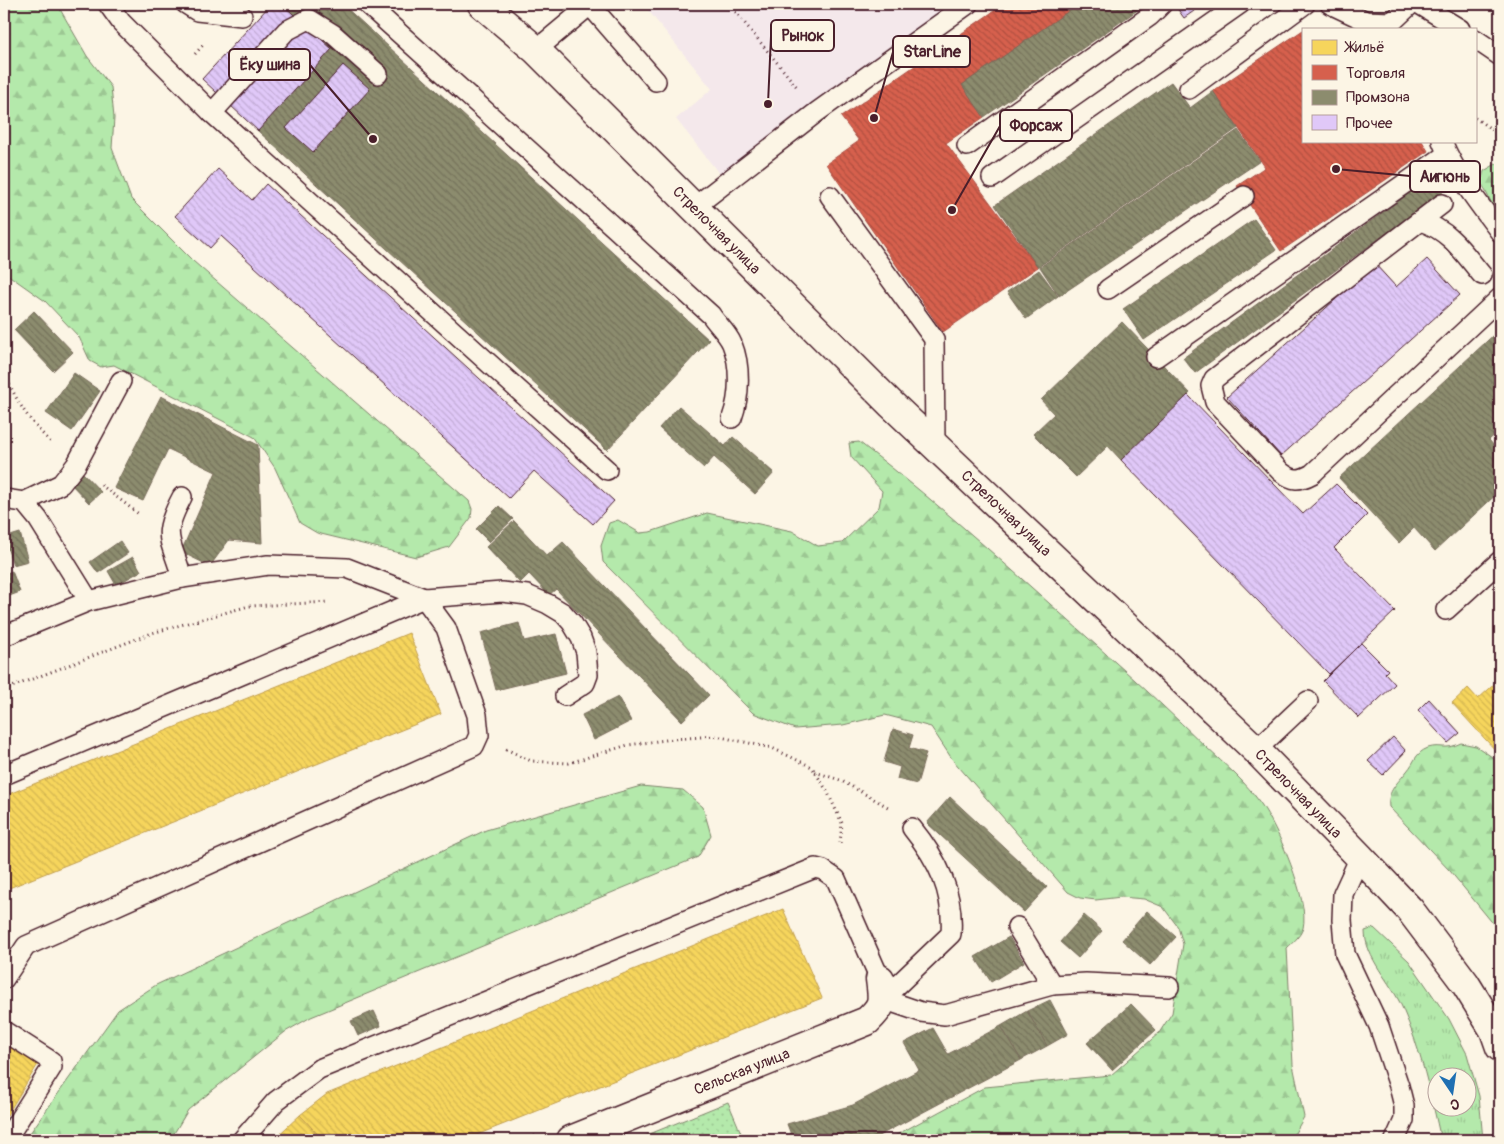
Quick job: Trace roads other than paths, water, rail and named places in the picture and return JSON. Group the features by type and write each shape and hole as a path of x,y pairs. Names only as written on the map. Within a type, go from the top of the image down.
{"main road":[{"name":"Стрелочная улица","path":"482,4 536,50 891,404 1256,750 1410,910 1466,983 1494,1030 1500,1048"},
{"name":"Сельская улица","path":"571,1140 867,1021 880,1008 882,989"}],"lane":[{"path":"108,4 121,22 212,113 607,470"},
{"path":"186,4 197,10 242,16"},
{"path":"367,4 710,315 732,343 739,387 738,402 732,418"},
{"path":"536,50 589,4 656,82"},
{"path":"693,208 817,112 968,4"},
{"path":"967,146 1150,16 1162,4"},
{"path":"992,178 1240,4"},
{"path":"1189,90 1305,4"},
{"path":"1330,4 1366,21 1393,25 1411,4"},
{"path":"1419,4 1458,28"},
{"path":"212,113 286,31 309,19 334,34 378,74"},
{"path":"1476,40 1500,56"},
{"path":"1156,357 1445,147 1477,202 1500,232"},
{"path":"830,196 934,339 935,444"},
{"path":"1108,289 1244,196"},
{"path":"1442,204 1214,379 1211,386 1215,402 1281,472 1292,480 1301,480 1312,474 1500,298"},
{"path":"1421,221 1438,227 1451,238 1482,275"},
{"path":"4,499 24,502 46,493 61,484 80,459 121,381"},
{"path":"182,497 170,521 168,537 182,578"},
{"path":"24,502 38,519 89,601"},
{"path":"1446,610 1500,561"},
{"path":"4,636 89,601 182,578 268,565 347,568 424,598 446,628 477,715 479,735 474,746 26,946 4,979"},
{"path":"4,775 424,598 502,592 528,595 563,613 581,638 586,652 588,675 585,683 565,696"},
{"path":"1256,750 1308,701"},
{"path":"882,989 951,934 952,907 942,876 930,850 912,828"},
{"path":"1360,857 1343,894 1342,920 1345,954 1378,1026 1399,1086 1404,1106 1404,1120 1395,1140"},
{"path":"242,1140 276,1100 319,1070 815,868 823,870 836,879 882,989 921,1012 945,1015 1052,985 1086,983 1169,987"},
{"path":"1017,927 1052,985"},
{"path":"4,1031 51,1060 52,1067 6,1140"}],"place":[{"name":"Рынок","path":"768,104"},
{"name":"StarLine","path":"874,118"},
{"name":"Ёку шина","path":"373,139"},
{"name":"Аигюнь","path":"1336,169"},
{"name":"Форсаж","path":"952,210"}]}
